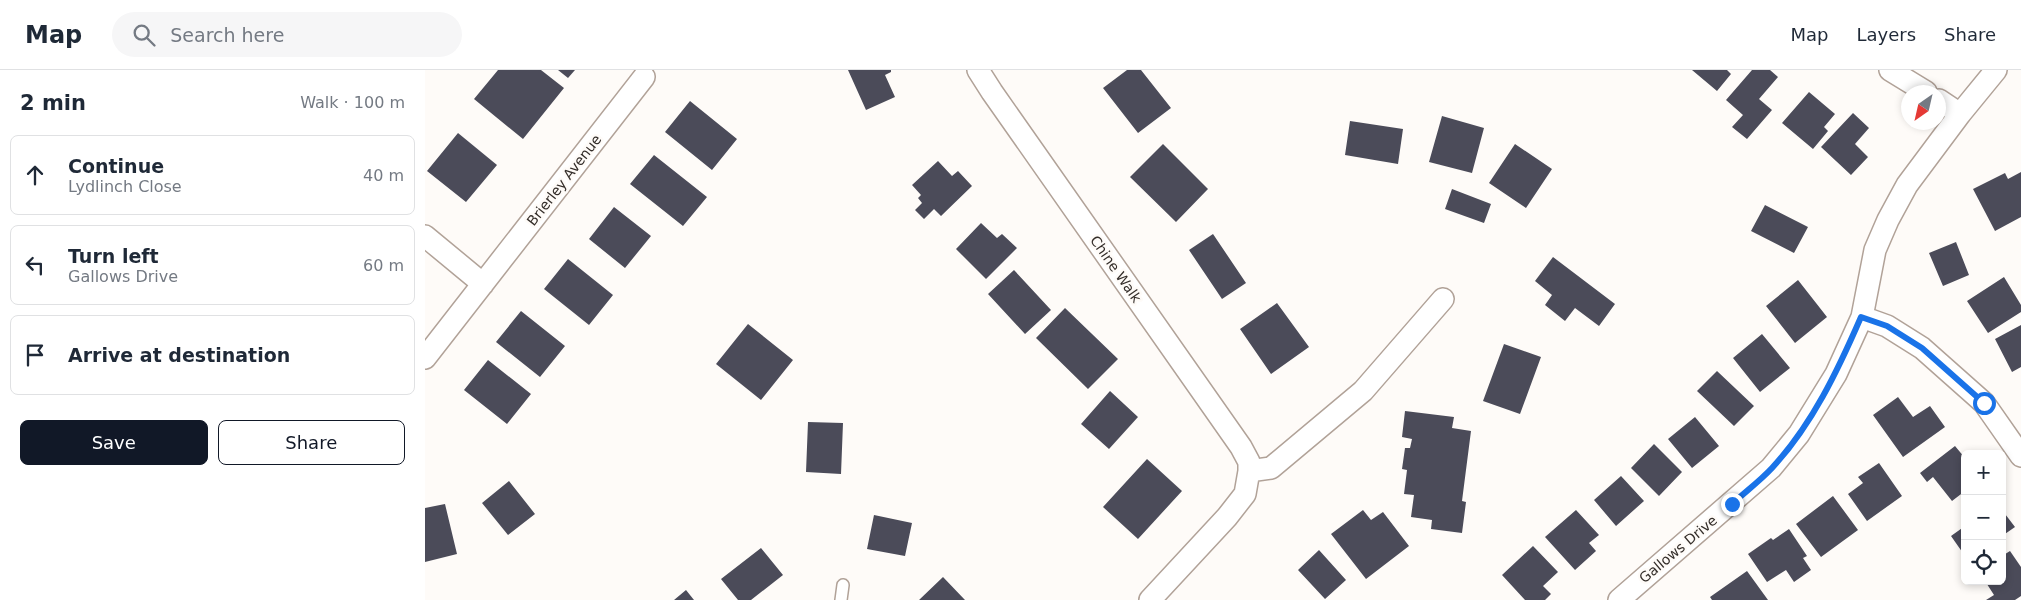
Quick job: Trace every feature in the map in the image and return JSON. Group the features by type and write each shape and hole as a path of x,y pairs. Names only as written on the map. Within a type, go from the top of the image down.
{"street":[{"name":"Chine Walk","path":"979,70 992,92 1241,448 1249,462 1249,471"},
{"path":"1890,70 1915,85"},
{"name":"Gallows Drive","path":"1619,600 1771,468 1799,434 1836,374 1861,317 1875,250 1888,220 1907,185 1960,114 1996,70"},
{"name":"Brierley Avenue","path":"425,358 644,77"},
{"path":"1946,105 1960,114"},
{"path":"425,236 483,284"},
{"path":"1150,600 1227,517 1245,494 1249,471 1271,468 1363,391 1443,299"},
{"path":"1861,317 1887,326 1922,348 1984,403 2021,456"}],"lane":[{"path":"841,600 843,585"}],"building":[{"path":"498,70 541,70 564,88 523,139 474,99"},
{"path":"558,70 575,70 568,78"},
{"path":"848,70 891,70 891,72 885,75 895,97 866,110"},
{"path":"1127,70 1141,70 1171,108 1138,133 1103,88"},
{"path":"1692,70 1727,70 1731,74 1717,91"},
{"path":"1752,70 1770,70 1778,77 1759,99 1772,110 1747,139 1732,127 1743,115 1726,100"},
{"path":"1809,92 1835,114 1824,127 1828,131 1813,149 1782,123"},
{"path":"690,101 737,139 712,170 665,132"},
{"path":"1853,113 1869,128 1855,144 1868,157 1851,175 1821,147"},
{"path":"1442,116 1484,128 1472,173 1429,162"},
{"path":"1350,121 1403,129 1398,164 1345,155"},
{"path":"458,133 497,165 466,202 427,171"},
{"path":"1163,144 1208,189 1176,222 1130,177"},
{"path":"1515,144 1552,169 1526,208 1489,183"},
{"path":"654,155 707,197 683,226 630,184"},
{"path":"938,161 952,176 958,171 972,186 941,216 934,209 924,219 915,210 922,203 918,198 921,195 912,185"},
{"path":"2021,172 2021,217 1995,231 1973,189 2005,173 2008,179"},
{"path":"1452,189 1491,204 1484,223 1445,209"},
{"path":"1765,205 1808,227 1794,253 1751,231"},
{"path":"614,207 651,236 625,268 589,239"},
{"path":"981,223 997,238 1002,234 1017,248 986,279 956,249"},
{"path":"1213,234 1246,283 1222,299 1189,250"},
{"path":"1956,242 1969,275 1943,286 1929,253"},
{"path":"1553,257 1615,304 1599,326 1575,308 1565,321 1545,305 1552,295 1535,281"},
{"path":"568,259 613,295 589,325 544,289"},
{"path":"1014,270 1051,310 1025,334 988,294"},
{"path":"2004,277 2021,305 2021,312 1988,333 1967,301"},
{"path":"1798,280 1827,317 1795,343 1766,306"},
{"path":"1277,303 1309,347 1271,374 1240,329"},
{"path":"1065,308 1118,359 1088,389 1036,338"},
{"path":"521,311 565,346 540,377 496,342"},
{"path":"748,324 793,360 761,400 716,364"},
{"path":"2021,325 2021,367 2012,372 1995,339"},
{"path":"1762,334 1790,368 1760,392 1733,358"},
{"path":"1504,344 1541,357 1520,414 1483,401"},
{"path":"488,360 531,394 507,424 464,390"},
{"path":"1717,371 1754,406 1734,426 1697,391"},
{"path":"1110,391 1138,417 1109,449 1081,424"},
{"path":"1898,397 1913,417 1930,406 1945,427 1903,457 1873,415"},
{"path":"1405,411 1454,417 1452,428 1471,431 1462,501 1466,502 1462,533 1431,529 1432,520 1411,517 1414,495 1404,494 1407,470 1402,469 1405,448 1410,448 1412,439 1402,437"},
{"path":"1695,417 1719,446 1692,468 1668,439"},
{"path":"808,422 843,423 841,474 806,472"},
{"path":"1654,444 1682,472 1659,496 1631,468"},
{"path":"1955,446 1961,453 1961,494 1952,501 1933,477 1927,482 1920,473"},
{"path":"1147,459 1182,491 1138,539 1103,507"},
{"path":"1879,463 1902,496 1867,521 1848,494 1863,483 1858,477"},
{"path":"1621,476 1644,501 1616,526 1594,500"},
{"path":"509,481 535,514 508,535 482,503"},
{"path":"1833,496 1858,530 1821,557 1796,524"},
{"path":"445,504 457,554 425,562 425,508"},
{"path":"1363,510 1371,520 1383,512 1409,546 1366,579 1331,534"},
{"path":"1576,510 1599,535 1589,543 1596,551 1575,570 1545,537"},
{"path":"874,515 912,523 905,556 867,549"},
{"path":"2006,515 2015,527 2006,533"},
{"path":"1789,529 1807,556 1803,558 1811,570 1794,582 1786,570 1767,582 1748,554 1771,538 1773,540"},
{"path":"1961,529 1961,550 1951,536"},
{"path":"1533,546 1558,572 1543,586 1551,594 1545,600 1525,600 1502,575"},
{"path":"761,548 783,575 751,600 738,600 721,579"},
{"path":"1319,550 1346,580 1325,599 1298,570"},
{"path":"2010,551 2021,567 2021,596 2015,600 1986,600 1994,595 1988,585 2006,585 2006,554"},
{"path":"1747,571 1768,600 1712,600 1710,597"},
{"path":"943,577 965,600 919,600"},
{"path":"686,590 694,600 674,600"}],"route":[{"path":"1732,504 1771,468 1799,434 1836,374 1861,317 1887,326 1922,348 1984,403"}]}
